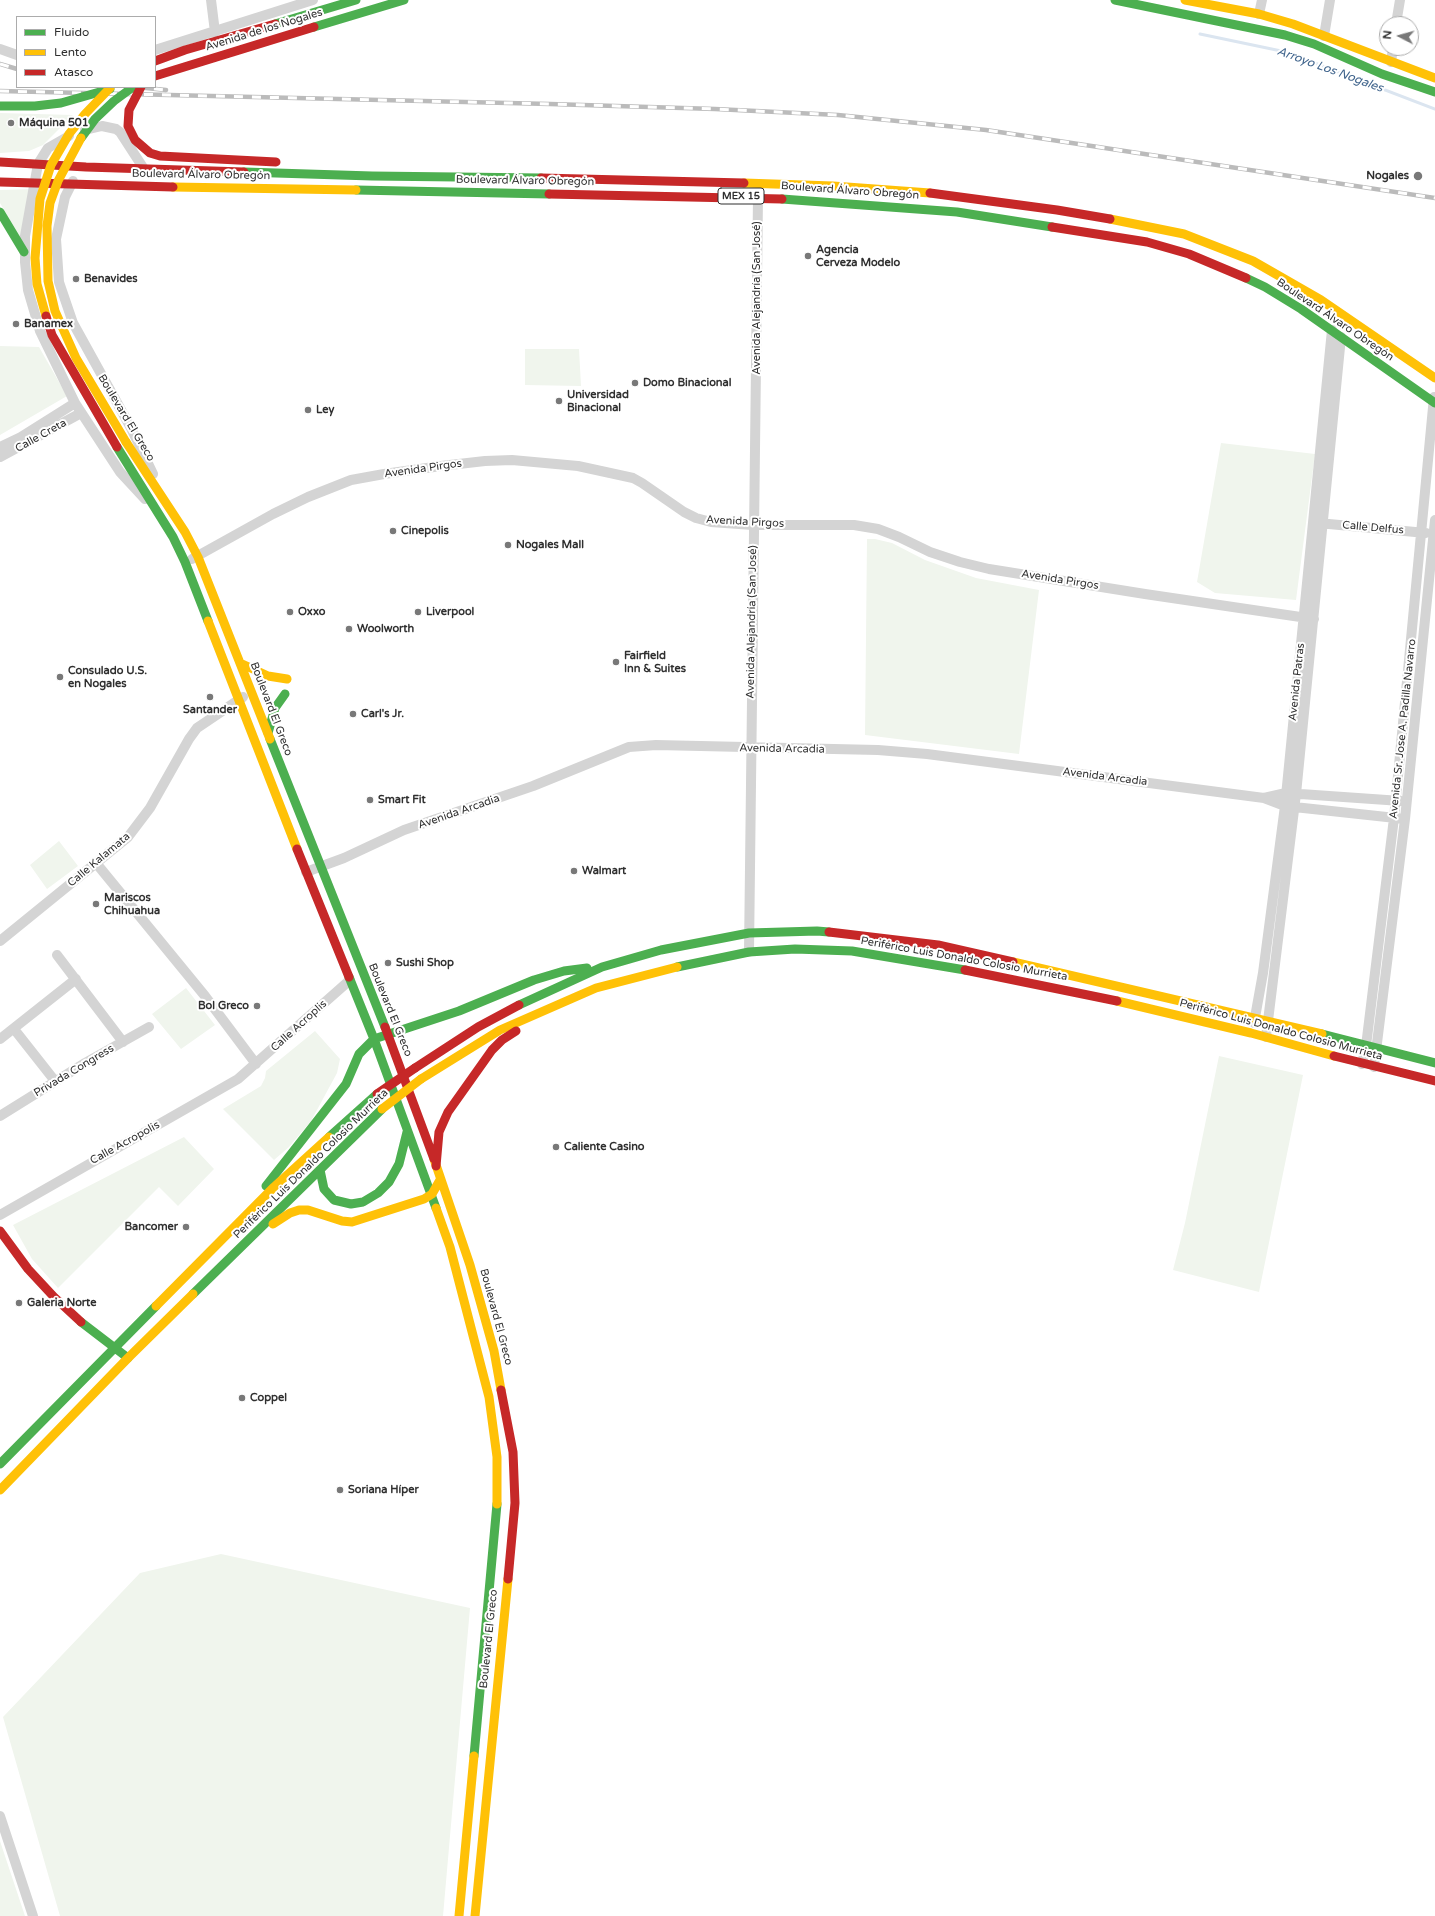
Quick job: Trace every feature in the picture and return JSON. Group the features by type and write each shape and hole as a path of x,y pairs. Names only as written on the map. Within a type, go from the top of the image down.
{"main road":[{"name":"Avenida de los Nogales","path":"156,61 185,50 356,0"},
{"name":"Avenida de los Nogales","path":"156,76 404,0"},
{"path":"1114,0 1285,35 1314,44 1382,74 1435,92"},
{"path":"1192,1 1260,14 1293,24 1435,78"},
{"path":"0,106 35,106 61,103 111,88"},
{"name":"Boulevard El Greco","path":"111,88 85,114 69,134 51,165 40,199 36,224 35,258 39,291 52,335 186,562 306,872 374,1039 407,1132 432,1194 450,1247 489,1397 497,1457 497,1502 459,1916"},
{"name":"Boulevard El Greco","path":"132,88 114,101 95,119 76,145 64,166 50,203 47,226 48,281 55,311 68,340 126,442 185,532 198,557 253,693 285,779 388,1033 470,1265 504,1396 514,1452 515,1503 475,1916"},
{"path":"140,88 129,110 128,126 135,140 150,153 176,158 281,163"},
{"name":"Boulevard Álvaro Obregón","path":"0,162 80,167 372,176 583,178 833,186 925,192 1057,210 1143,225 1184,234 1253,261 1321,300 1435,378"},
{"path":"340,166 372,176"},
{"name":"Boulevard Álvaro Obregón","path":"0,182 154,187 758,197 957,212 1147,242 1189,254 1230,270 1277,295 1434,399"},
{"path":"0,212 24,252"},
{"path":"240,663 268,676 287,679"},
{"path":"268,732 274,712 285,694"},
{"name":"Periférico Luis Donaldo Colosio Murrieta","path":"0,1464 259,1203 377,1094 478,1027 529,1000 602,967 661,950 749,934 817,931 938,945 1268,1021 1435,1063"},
{"name":"Periférico Luis Donaldo Colosio Murrieta","path":"0,1490 128,1358 382,1109 421,1079 500,1030 596,988 692,963 749,952 795,949 852,951 937,964 1087,994 1251,1033 1362,1064 1435,1081"},
{"path":"259,1203 272,1178 346,1084 359,1054 374,1039 388,1033 458,1011 534,980 564,971 602,967"},
{"path":"436,1166 439,1132 448,1112 492,1050 502,1040 558,1004"},
{"path":"320,1170 324,1188 334,1200 351,1204 363,1202 378,1193 389,1182 399,1164 407,1132"},
{"path":"250,1238 290,1213 300,1210 308,1210 352,1222 424,1199 432,1194 440,1180"},
{"path":"0,1231 28,1269 54,1297 86,1326 128,1358"},
{"path":"477,1728 492,1730"}],"street":[{"path":"211,0 215,32"},
{"path":"156,50 313,0"},
{"path":"1260,14 1262,0"},
{"path":"1324,36 1330,0"},
{"path":"1397,16 1400,0"},
{"path":"0,49 16,55"},
{"path":"1391,62 1392,56"},
{"path":"144,169 120,132 110,127 102,126 72,134 52,144 38,164 33,183 24,252 28,290 34,315 50,353 75,403 120,472 156,510"},
{"path":"80,167 65,197 56,239 59,282 72,323 144,455 162,498"},
{"name":"Avenida Alejandría (San José)","path":"749,952 758,197"},
{"name":"Avenida Patras","path":"1251,1033 1264,966 1291,793 1308,618 1312,523 1332,330"},
{"name":"Avenida Patras","path":"1308,618 1324,524 1341,336"},
{"name":"Avenida Sr. Jose A. Padilla Navarro","path":"1362,1064 1366,1046 1376,970 1396,800 1434,399"},
{"name":"Calle Creta","path":"0,447 22,437 75,403"},
{"name":"Calle Creta","path":"0,457 81,413"},
{"name":"Avenida Pirgos","path":"186,562 198,557 273,514 338,485 384,474 485,461 512,460 578,466 632,478 642,482 676,507 696,518 711,522 753,525 854,525 878,529 930,552 960,562 990,569 1308,618"},
{"name":"Avenida Sr. Jose A. Padilla Navarro","path":"1374,1067 1378,1048 1405,819 1435,520"},
{"name":"Calle Delfus","path":"1312,523 1434,534"},
{"name":"Calle Kalamata","path":"0,941 128,837 143,820 189,739 197,728 226,710 238,698 253,693"},
{"name":"Calle Kalamata","path":"226,710 242,709 257,704"},
{"name":"Avenida Arcadia","path":"306,872 321,867 404,830 533,786 629,747 656,745 878,750 927,754 1264,798 1289,807 1405,819"},
{"name":"Avenida Arcadia","path":"1264,798 1291,793 1407,801"},
{"name":"Avenida Patras","path":"1266,1037 1289,807"},
{"path":"96,863 205,996 253,1068"},
{"path":"57,955 123,1042"},
{"path":"1376,970 1386,972"},
{"path":"0,1039 76,979"},
{"name":"Calle Acroplis","path":"253,1068 350,980"},
{"name":"Privada Congress","path":"0,1116 55,1081 149,1027"},
{"path":"14,1029 55,1081"},
{"name":"Calle Acropolis","path":"0,1215 238,1079 253,1068"},
{"path":"0,1816 33,1916"}],"shaded area":[{"path":"0,113 73,115 43,145 29,151 0,153"},
{"path":"35,189 25,245 0,203 0,190"},
{"path":"0,346 39,347 67,396 0,435"},
{"path":"525,349 579,349 581,386 525,385"},
{"path":"1221,443 1315,454 1296,600 1215,593 1197,582"},
{"path":"867,539 875,539 892,543 925,560 976,578 1039,590 1019,754 865,735"},
{"path":"59,841 78,866 47,889 30,865"},
{"path":"186,988 215,1025 181,1049 152,1014"},
{"path":"315,1031 340,1059 337,1073 311,1121 289,1147 274,1160 223,1109 261,1086 265,1078 266,1071"},
{"path":"1219,1056 1303,1075 1259,1292 1173,1270 1185,1223"},
{"path":"184,1137 214,1169 178,1206 159,1187 58,1288 32,1259 13,1225"},
{"path":"221,1554 470,1608 443,1916 60,1916 3,1717 140,1573"},
{"path":"0,1841 25,1916 0,1916"}],"waterway":[{"name":"Arroyo Los Nogales","path":"1200,34 1286,52 1435,109"}],"railway":[{"path":"0,64 16,69"},
{"path":"146,88 166,90"},
{"path":"0,91 550,104 715,109 838,115 986,130 1435,198"}],"traffic: fast":[{"path":"275,24 356,0"},
{"path":"314,27 404,0"},
{"path":"1115,0 1285,35 1314,44 1382,74 1435,92"},
{"path":"81,138 95,119 114,101 132,88"},
{"path":"0,106 35,106 61,103 110,89"},
{"path":"244,172 372,176 541,178"},
{"path":"356,190 549,194"},
{"path":"782,199 957,212 1052,227"},
{"path":"0,212 24,252"},
{"path":"1246,278 1265,287 1301,309 1435,403"},
{"path":"117,447 173,537 185,562 208,621"},
{"path":"268,733 275,708 285,694"},
{"path":"270,739 385,1027"},
{"path":"519,1005 602,967 661,950 749,933 829,932"},
{"path":"677,967 749,952 795,949 852,951 965,970"},
{"path":"266,1186 346,1084 359,1054 374,1039 459,1011 534,980 564,971 587,968"},
{"path":"349,977 374,1039 436,1208"},
{"path":"1322,1034 1435,1063"},
{"path":"329,1137 377,1094"},
{"path":"193,1294 382,1109"},
{"path":"320,1170 324,1189 334,1200 351,1204 363,1202 378,1193 389,1182 399,1164 407,1132"},
{"path":"0,1464 156,1306"},
{"path":"81,1322 128,1358"},
{"path":"474,1756 497,1504"}],"traffic: slow":[{"path":"1185,0 1259,14 1293,24 1435,78"},
{"path":"46,316 37,284 35,258 40,199 51,165 69,134 85,114 110,88"},
{"path":"81,138 58,181 50,203 47,226 48,281 55,311 76,358 126,442"},
{"path":"744,183 833,186 930,193"},
{"path":"173,187 356,190"},
{"path":"1110,219 1184,234 1253,261 1321,300 1435,378"},
{"path":"126,442 185,532 198,557 270,739"},
{"path":"208,621 297,849"},
{"path":"240,663 268,676 287,679"},
{"path":"1013,962 1322,1034"},
{"path":"421,1079 500,1030 596,988 677,967"},
{"path":"1117,1001 1251,1033 1334,1056"},
{"path":"382,1109 421,1079"},
{"path":"156,1306 274,1187 329,1137"},
{"path":"434,1159 470,1265 494,1351 501,1390"},
{"path":"273,1224 290,1213 299,1210 308,1210 342,1221 352,1222 424,1199 432,1194 440,1180"},
{"path":"436,1208 450,1247 489,1397 497,1457 497,1504"},
{"path":"0,1490 128,1358 193,1294"},
{"path":"475,1916 508,1579"},
{"path":"459,1916 474,1756"}],"traffic: jam":[{"path":"156,61 185,50 275,24"},
{"path":"156,76 314,27"},
{"path":"140,88 129,110 128,126 135,140 150,153 160,156 276,162"},
{"path":"0,162 86,167 244,172"},
{"path":"541,178 744,183"},
{"path":"0,182 173,187"},
{"path":"930,193 1057,210 1110,219"},
{"path":"549,194 782,199"},
{"path":"1052,227 1147,242 1189,254 1246,278"},
{"path":"46,316 52,335 117,447"},
{"path":"297,849 349,977"},
{"path":"829,932 938,945 1013,962"},
{"path":"965,970 1117,1001"},
{"path":"415,1068 478,1027 519,1005"},
{"path":"385,1027 434,1159"},
{"path":"436,1166 439,1132 448,1112 492,1050 502,1040 516,1031"},
{"path":"1334,1056 1435,1081"},
{"path":"377,1094 415,1068"},
{"path":"0,1231 28,1269 54,1297 81,1322"},
{"path":"501,1390 513,1452 515,1503 508,1579"}],"place":[{"name":"Máquina 501","path":"11,123"},
{"name":"Nogales","path":"1418,176"},
{"name":"Agencia Cerveza Modelo","path":"808,256"},
{"name":"Benavides","path":"76,279"},
{"name":"Banamex","path":"16,324"},
{"name":"Domo Binacional","path":"635,383"},
{"name":"Universidad Binacional","path":"559,401"},
{"name":"Ley","path":"308,410"},
{"name":"Cinepolis","path":"393,531"},
{"name":"Nogales Mall","path":"508,545"},
{"name":"Oxxo","path":"290,612"},
{"name":"Liverpool","path":"418,612"},
{"name":"Woolworth","path":"349,629"},
{"name":"Fairfield Inn & Suites","path":"616,662"},
{"name":"Consulado U.S. en Nogales","path":"60,677"},
{"name":"Santander","path":"210,697"},
{"name":"Carl's Jr.","path":"353,714"},
{"name":"Smart Fit","path":"370,800"},
{"name":"Walmart","path":"574,871"},
{"name":"Mariscos Chihuahua","path":"96,904"},
{"name":"Sushi Shop","path":"388,963"},
{"name":"Bol Greco","path":"257,1006"},
{"name":"Caliente Casino","path":"556,1147"},
{"name":"Bancomer","path":"186,1227"},
{"name":"Galeria Norte","path":"19,1303"},
{"name":"Coppel","path":"242,1398"},
{"name":"Soriana Híper","path":"340,1490"}]}
